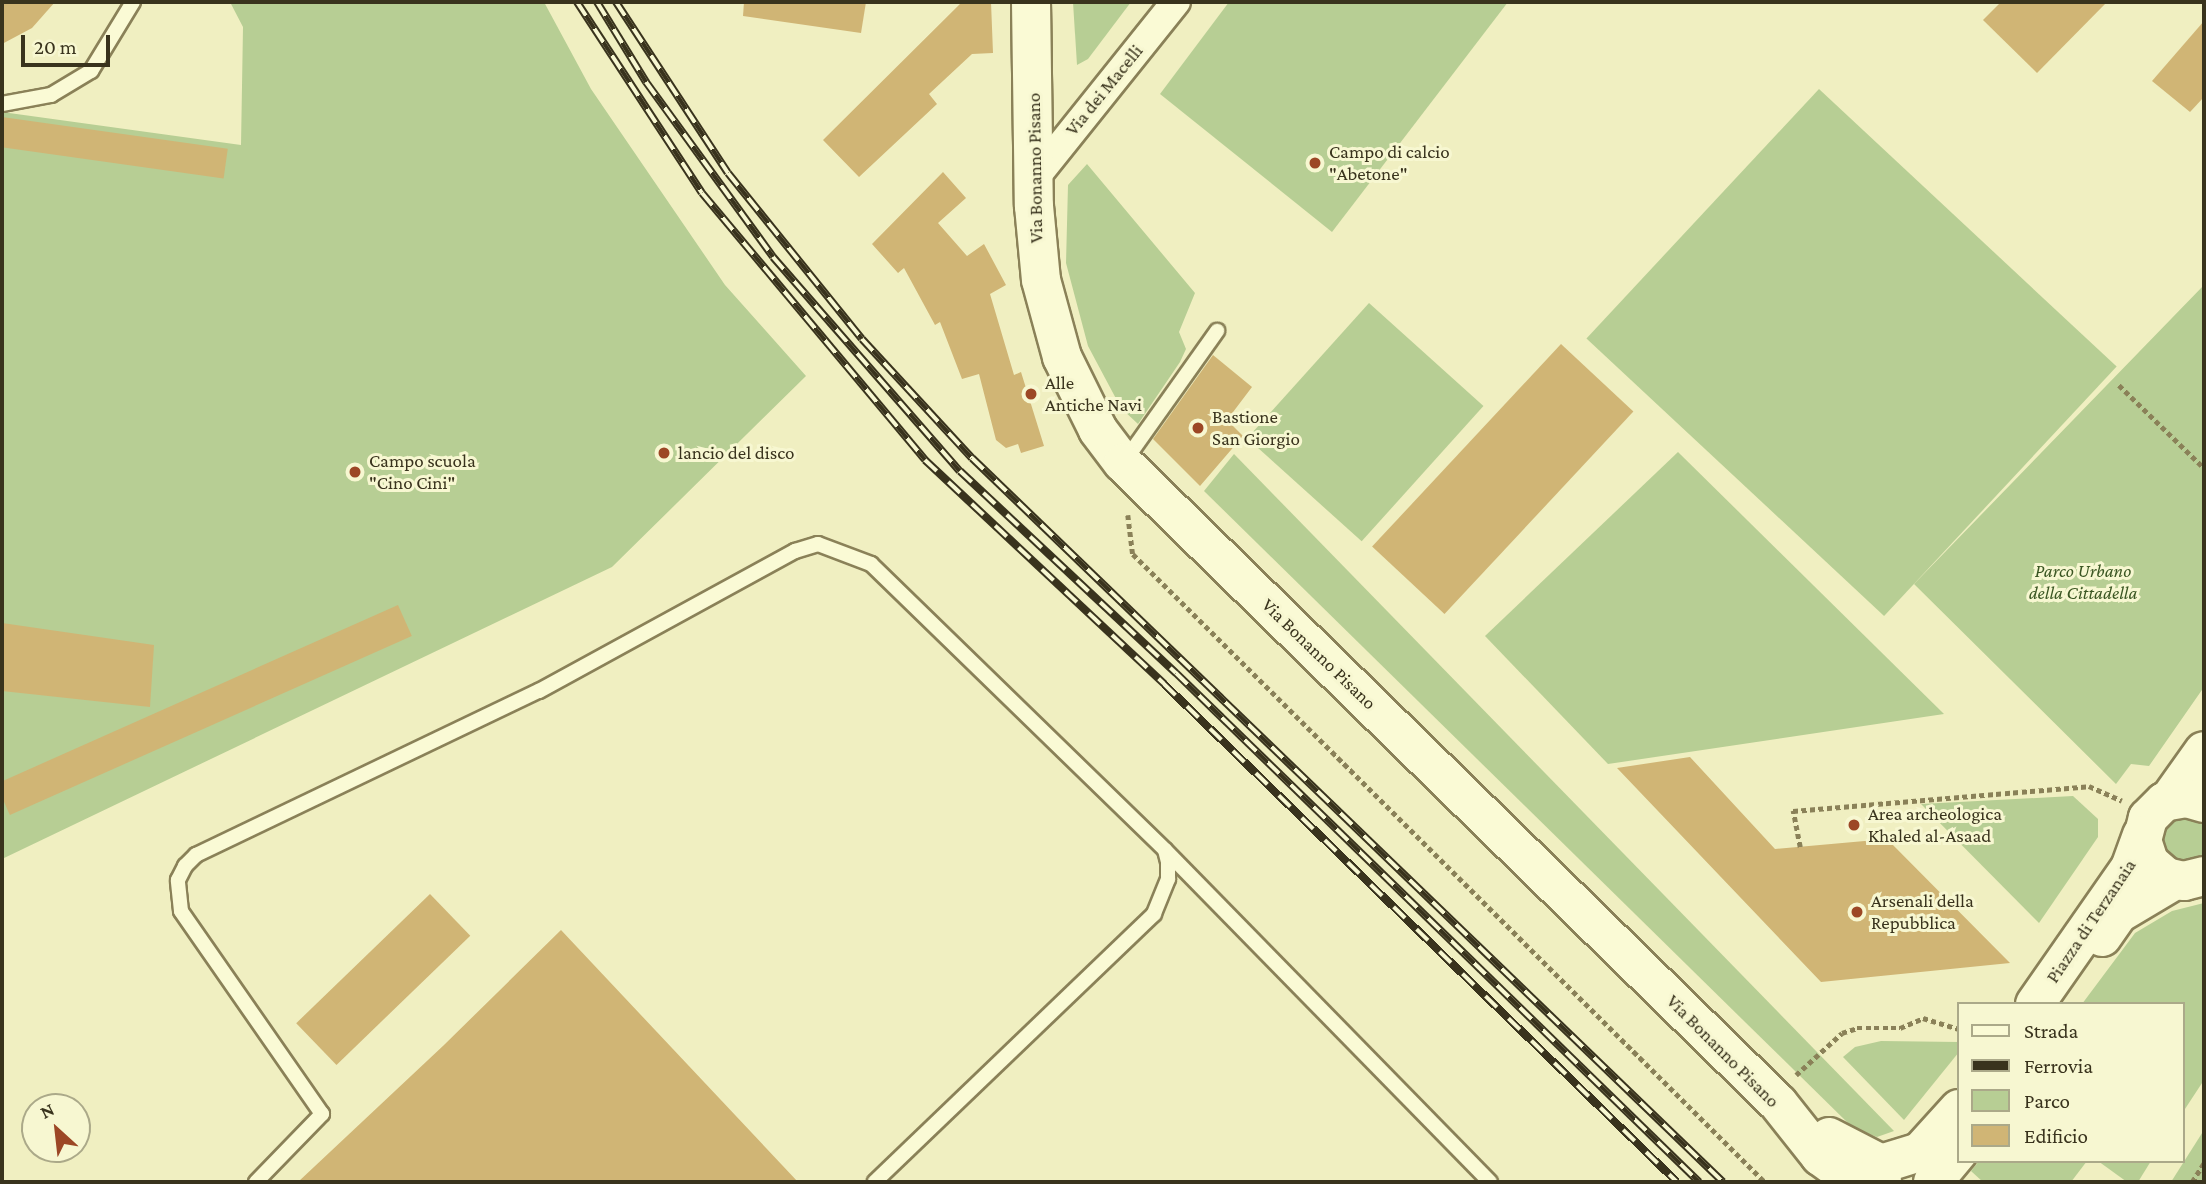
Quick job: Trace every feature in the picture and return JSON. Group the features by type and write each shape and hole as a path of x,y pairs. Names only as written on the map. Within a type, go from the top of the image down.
{"main road":[{"name":"Via Bonanno Pisano","path":"1031,2 1036,240 1051,323 1090,417 1123,463 1782,1093"},
{"name":"Piazza di Terzanaia","path":"2036,1002 2130,868 2134,819 2148,818 2187,801 2204,751"},
{"path":"2134,819 2151,866 2193,880"},
{"name":"Piazza di Terzanaia","path":"2060,1002 2118,914 2193,880"},
{"path":"1782,1093 1857,1156 1870,1178 1920,1152 1958,1110"}],"street":[{"name":"Via dei Macelli","path":"1034,179 1176,2"}],"lane":[{"path":"2,104 51,95 92,71 132,2"},
{"path":"1123,463 1217,331"},
{"path":"256,1182 322,1114 181,911 178,880 185,866 196,855 539,691 795,551 818,544 837,547 872,564 1165,849 1490,1182"},
{"path":"875,1182 1154,914 1168,879 1165,849"}],"path":[{"path":"2119,385 2204,468"},
{"path":"1127,507 1133,554 1765,1182"},
{"path":"1800,847 1793,811 2089,786 2134,819"},
{"path":"1782,1093 1842,1033 1857,1028 1900,1028 1923,1018 1958,1030"},
{"path":"2192,1182 2204,1163"}],"green space":[{"name":"Campo scuola \"Cino Cini\"","path":"230,2 544,2 591,89 725,285 806,376 612,567 2,859 2,112 241,145 243,27"},
{"path":"1073,2 1131,2 1088,59 1077,65"},
{"name":"Campo di calcio \"Abetone\"","path":"1229,2 1508,2 1332,232 1160,94"},
{"path":"1819,89 2117,367 1884,616 1586,338"},
{"path":"1087,164 1195,293 1179,332 1186,349 1138,424 1121,408 1088,346 1066,263 1068,185"},
{"name":"Parco Urbano della Cittadella","path":"2204,285 2204,687 2149,766 2131,764 2116,784 1914,584"},
{"path":"1369,303 1483,406 1362,541 1247,438"},
{"path":"1678,452 1944,714 1608,764 1485,636"},
{"path":"1234,454 1894,1131 1877,1137 1852,1127 1204,491"},
{"path":"2073,796 2098,819 2098,837 2039,923 1921,804"},
{"path":"2171,809 2204,813 2204,867 2195,872 2152,851"},
{"path":"2204,903 2204,1080 2185,1109 2185,1002 2083,1002 2135,933 2172,911"},
{"path":"1881,1041 1958,1042 1958,1053 1904,1120 1843,1057 1855,1047"},
{"path":"2204,1130 2204,1182 2171,1182"},
{"path":"1977,1163 2085,1163 2071,1182 1983,1182 1971,1171"},
{"path":"2101,1163 2150,1163 2138,1182 2127,1182"}],"building":[{"path":"2,2 55,2 32,28 2,44"},
{"path":"744,2 866,2 861,33 743,16"},
{"path":"962,2 991,2 993,53 972,54 929,94 937,104 859,177 823,140"},
{"path":"2001,2 2107,2 2037,73 1983,20"},
{"path":"2204,21 2204,97 2190,112 2152,81"},
{"path":"2,117 228,149 224,178 2,147"},
{"path":"943,172 966,198 938,223 967,256 984,244 1006,285 990,294 1014,375 1021,372 1044,446 1021,453 1018,444 1006,448 996,440 979,374 962,379 940,322 935,325 904,268 898,273 872,244"},
{"path":"1561,344 1633,412 1444,614 1372,547"},
{"name":"Bastione San Giorgio","path":"1213,355 1252,387 1227,420 1243,436 1200,486 1153,439"},
{"path":"398,605 412,636 10,815 2,797 2,781"},
{"path":"2,623 154,645 150,707 2,691"},
{"name":"Arsenali della Repubblica","path":"1690,757 1775,849 1887,839 2010,963 1821,982 1617,768"},
{"path":"430,894 470,936 336,1065 296,1023"},
{"path":"561,930 798,1182 298,1182 444,1045"}],"railway":[{"path":"577,2 702,193 925,460 1164,684 1677,1182"},
{"path":"597,2 646,82 773,257 960,471 1176,673 1699,1182"},
{"path":"616,2 728,173 862,339 972,458 1723,1182"}],"place":[{"name":"Campo di calcio \"Abetone\"","path":"1315,163"},
{"name":"Alle Antiche Navi","path":"1031,394"},
{"name":"Bastione San Giorgio","path":"1198,428"},
{"name":"lancio del disco","path":"664,453"},
{"name":"Campo scuola \"Cino Cini\"","path":"355,472"},
{"name":"Area archeologica Khaled al-Asaad","path":"1854,825"},
{"name":"Arsenali della Repubblica","path":"1857,912"}]}
